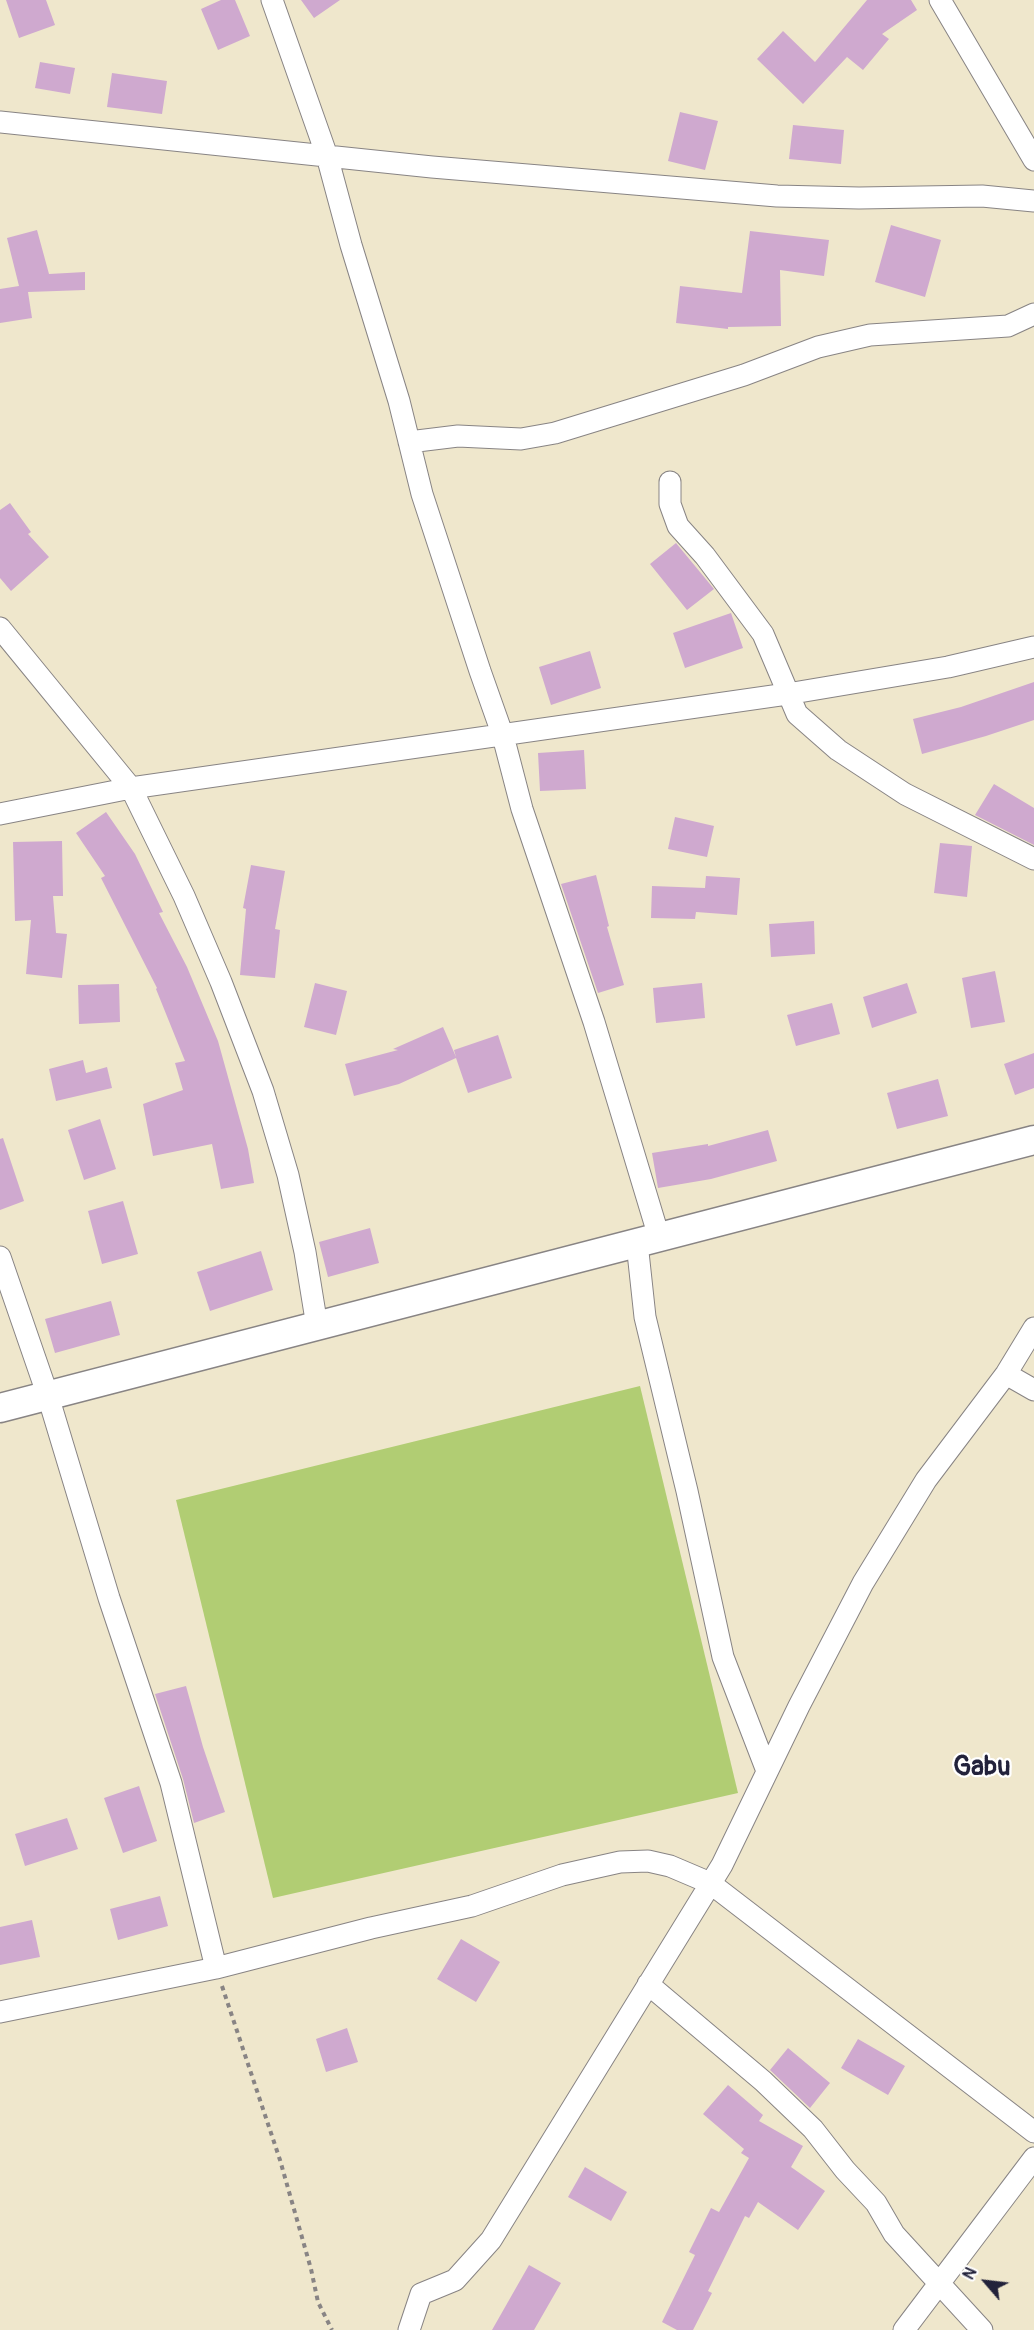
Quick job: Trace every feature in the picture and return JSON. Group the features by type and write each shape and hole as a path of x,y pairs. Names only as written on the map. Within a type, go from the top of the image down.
{"main road":[{"path":"0,1408 1034,1140"}],"street":[{"path":"272,0 327,156 422,494 503,736 522,809 594,1022 648,1240 645,1317 687,1491 723,1657 767,1771"},
{"path":"940,0 1034,160"},
{"path":"0,122 432,167 777,196 859,198 982,196 1034,201"},
{"path":"409,442 458,436 521,439 555,433 744,375 818,347 870,335 1008,326 1034,314"},
{"path":"670,482 670,504 678,526 705,556 763,634 797,714 838,750 905,794 1034,859"},
{"path":"0,628 131,788 184,896 221,982 263,1091 288,1175 305,1252 317,1326"},
{"path":"0,814 131,788 787,694 948,667 1034,647"},
{"path":"0,1257 48,1396 109,1598 171,1783 216,1968"},
{"path":"409,2330 421,2294 455,2280 491,2240 722,1865 799,1706 863,1583 926,1480 1006,1374 1034,1328"},
{"path":"1006,1374 1034,1390"},
{"path":"0,2012 216,1968 370,1928 472,1906 562,1875 620,1862 648,1861 670,1866 710,1883 1034,2132"},
{"path":"648,1984 763,2081 813,2128 845,2170 876,2203 894,2234 941,2282 982,2330"},
{"path":"904,2330 1034,2158"}],"path":[{"path":"216,1968 280,2160 318,2302 332,2330"}],"green space":[{"path":"640,1386 738,1793 273,1898 176,1500"}],"building":[{"path":"6,0 46,0 55,25 19,38"},
{"path":"221,0 235,0 250,36 218,50 201,9"},
{"path":"301,0 340,0 314,18"},
{"path":"867,0 911,0 917,10 882,34 889,39 863,70 847,57 803,104 757,59 783,31 815,62"},
{"path":"40,62 75,68 70,94 35,88"},
{"path":"112,73 167,81 162,114 107,107"},
{"path":"680,112 718,121 705,170 668,161"},
{"path":"793,125 844,130 841,164 789,159"},
{"path":"891,225 941,240 925,297 875,282"},
{"path":"37,230 49,274 85,272 85,290 28,292 32,318 0,323 0,289 19,286 7,238"},
{"path":"750,231 829,240 824,276 780,270 781,326 728,327 728,329 676,323 680,286 742,293"},
{"path":"10,503 31,532 28,534 49,557 11,591 0,578 0,510"},
{"path":"676,543 714,589 687,610 650,564"},
{"path":"731,613 743,648 685,668 673,633"},
{"path":"590,651 601,688 551,705 539,667"},
{"path":"1034,682 1034,720 922,754 913,719 961,707"},
{"path":"584,750 586,789 540,791 538,753"},
{"path":"994,784 1034,808 1034,845 975,815"},
{"path":"106,812 135,854 163,912 159,913 187,967 218,1041 248,1149 254,1183 221,1189 212,1144 153,1156 143,1104 183,1090 175,1063 185,1061 157,988 101,878 105,876 76,833"},
{"path":"675,817 714,826 707,857 668,849"},
{"path":"62,841 63,896 53,896 56,933 67,934 62,978 26,974 31,920 15,921 13,842"},
{"path":"940,843 972,846 967,897 934,893"},
{"path":"251,865 285,871 275,929 280,930 275,978 240,975 246,909 243,908"},
{"path":"596,875 609,926 607,927 624,985 598,993 561,884"},
{"path":"706,876 740,878 737,915 696,912 695,919 651,918 652,886 705,888"},
{"path":"814,921 815,954 771,957 769,924"},
{"path":"995,971 1005,1022 971,1028 962,978"},
{"path":"315,983 347,991 336,1035 304,1027"},
{"path":"702,983 705,1018 656,1023 653,988"},
{"path":"907,983 917,1013 872,1028 863,997"},
{"path":"119,984 120,1022 79,1024 78,985"},
{"path":"832,1003 840,1034 796,1046 787,1015"},
{"path":"443,1027 456,1057 454,1050 498,1035 512,1078 468,1093 456,1058 399,1084 354,1096 345,1064 398,1050 393,1049"},
{"path":"1034,1053 1034,1088 1015,1095 1004,1064"},
{"path":"83,1060 86,1073 107,1067 112,1088 56,1101 49,1069"},
{"path":"938,1079 948,1116 897,1129 887,1093"},
{"path":"100,1119 116,1169 84,1180 68,1130"},
{"path":"768,1130 777,1161 711,1179 658,1188 652,1153 708,1144 708,1146"},
{"path":"3,1138 24,1201 0,1210 0,1139"},
{"path":"123,1201 138,1254 102,1264 88,1211"},
{"path":"370,1228 379,1263 328,1277 319,1242"},
{"path":"261,1251 273,1290 210,1311 197,1272"},
{"path":"111,1301 120,1335 55,1353 45,1319"},
{"path":"186,1686 225,1812 194,1823 183,1779 155,1694"},
{"path":"139,1786 157,1841 123,1853 104,1798"},
{"path":"67,1818 78,1849 25,1866 15,1834"},
{"path":"160,1896 168,1926 118,1940 110,1909"},
{"path":"32,1920 40,1957 0,1965 0,1927"},
{"path":"461,1939 500,1962 476,2002 437,1979"},
{"path":"347,2028 358,2062 326,2072 316,2039"},
{"path":"858,2039 905,2066 888,2095 841,2068"},
{"path":"788,2048 830,2083 810,2108 770,2070"},
{"path":"728,2085 763,2115 759,2121 803,2146 791,2167 825,2191 798,2230 758,2202 749,2218 745,2216 708,2291 712,2293 693,2330 677,2330 662,2322 695,2255 689,2252 711,2208 719,2212 749,2158 741,2153 744,2149 703,2114"},
{"path":"585,2167 627,2192 611,2221 568,2197"},
{"path":"529,2265 561,2283 534,2330 492,2330"}],"district":[{"name":"Gabu","path":"982,1768"}]}
